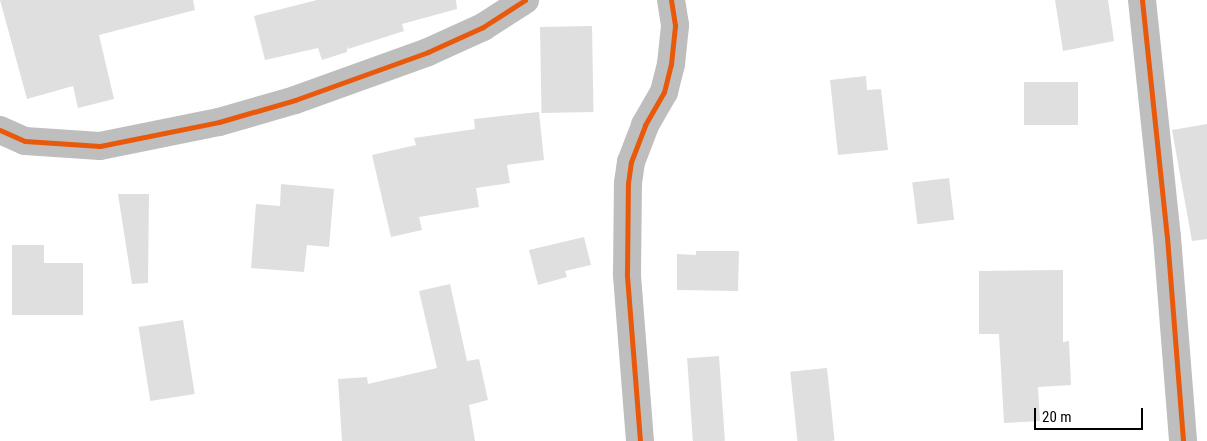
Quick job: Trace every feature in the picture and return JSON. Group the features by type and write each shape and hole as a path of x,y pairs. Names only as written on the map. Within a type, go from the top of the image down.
{"street":[{"path":"0,130 25,141 100,146 218,122 295,100 428,52 483,27 525,0"},
{"path":"640,441 627,274 628,183 631,162 644,125 664,92 672,64 675,25 670,0"},
{"path":"1142,0 1167,237 1183,441"}],"building":[{"path":"0,0 193,0 195,10 99,35 114,99 78,108 73,86 27,99"},
{"path":"317,0 456,0 457,9 402,24 404,31 348,49 347,46 347,52 322,60 318,48 265,60 254,16"},
{"path":"1055,0 1108,0 1114,41 1063,51"},
{"path":"592,26 594,112 542,113 540,27"},
{"path":"866,76 867,90 881,89 888,150 838,155 830,80"},
{"path":"1024,82 1078,82 1078,125 1024,125"},
{"path":"539,112 544,160 507,165 510,183 476,188 479,207 419,217 422,230 391,237 372,155 416,145 414,138 475,129 474,119"},
{"path":"1207,124 1207,239 1192,241 1172,130"},
{"path":"949,178 954,220 917,224 912,183"},
{"path":"281,184 334,189 329,247 307,245 304,272 251,268 256,204 280,206"},
{"path":"118,194 149,194 148,283 132,284"},
{"path":"584,237 591,265 565,271 567,277 538,285 529,250"},
{"path":"12,245 44,245 44,263 83,263 83,315 12,315"},
{"path":"696,251 739,251 738,291 677,290 677,254 696,255"},
{"path":"1063,270 1063,342 1069,341 1071,385 1038,387 1040,421 1004,423 999,334 979,334 979,271"},
{"path":"450,284 467,361 479,359 488,400 469,405 475,441 342,441 338,379 367,377 368,384 437,368 419,291"},
{"path":"183,320 195,394 150,401 139,327"},
{"path":"719,356 725,441 693,441 687,358"},
{"path":"827,368 835,441 797,441 790,372"}],"cycle path":[{"path":"0,130 25,141 100,146 219,122 295,100 428,52 483,27 525,0"},
{"path":"640,441 627,274 628,183 631,162 645,125 664,92 671,64 675,25 671,0"},
{"path":"1142,0 1167,237 1183,441"}]}
